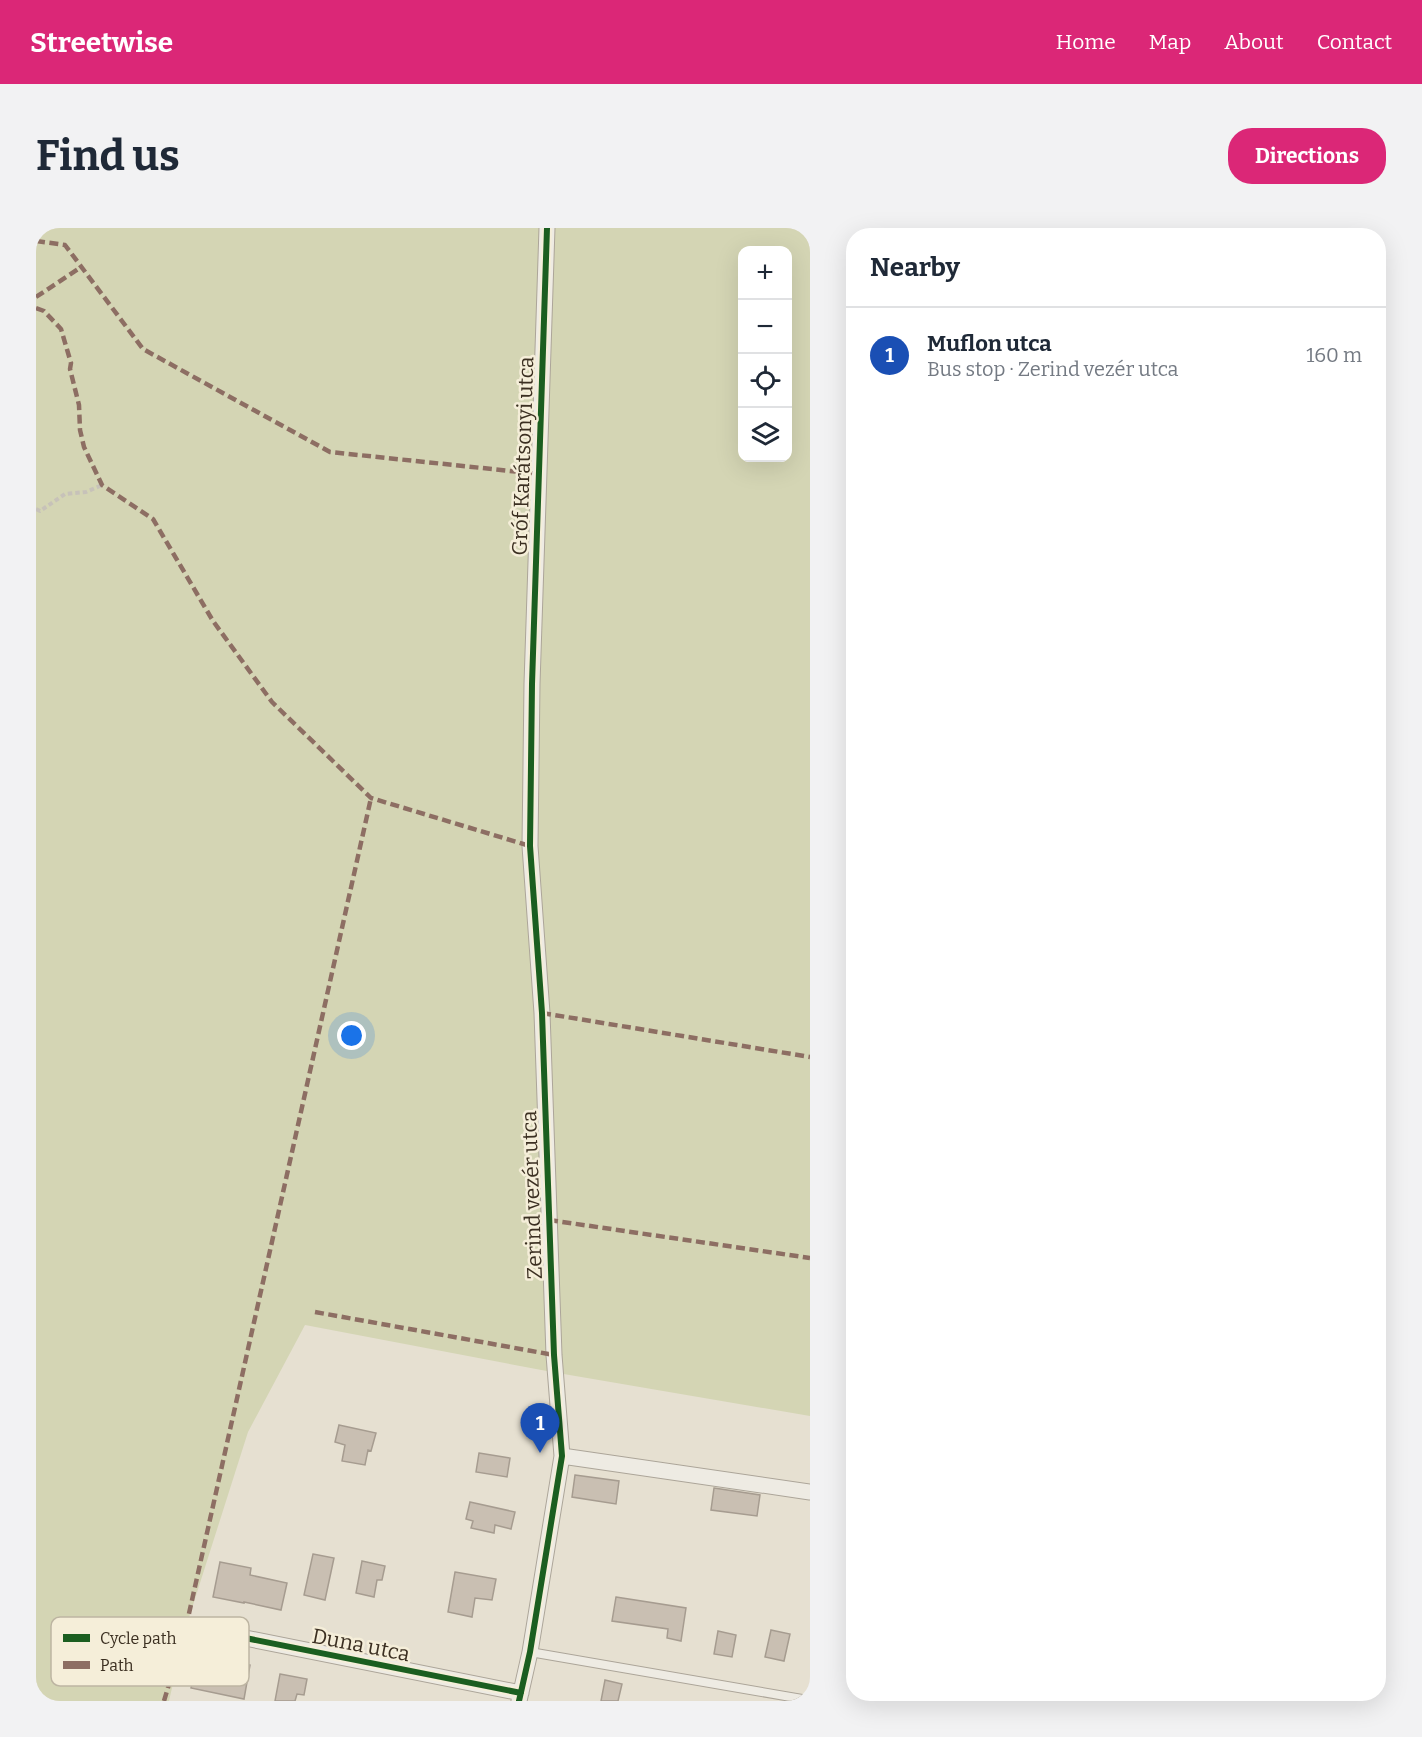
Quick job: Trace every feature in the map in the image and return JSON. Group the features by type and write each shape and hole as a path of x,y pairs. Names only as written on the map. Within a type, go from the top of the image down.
{"street":[{"name":"Gróf Karátsonyi utca","path":"532,684 548,228"},
{"name":"Zerind vezér utca","path":"520,1697 530,1652 562,1456 554,1355 542,1013 530,846 532,684"},
{"path":"562,1456 810,1492"},
{"name":"Duna utca","path":"249,1639 520,1697"}],"lane":[{"path":"530,1652 808,1700"}],"path":[{"path":"36,509 40,511 64,494 86,492 102,485"}],"green space":[{"path":"36,228 810,228 810,1416 552,1372 305,1325 248,1432 189,1617 51,1617 51,1686 172,1686 169,1701 36,1701"}],"building":[{"path":"339,1425 376,1433 371,1451 368,1450 365,1465 342,1461 345,1445 335,1442"},
{"path":"479,1453 510,1458 507,1477 476,1472"},
{"path":"575,1475 619,1481 616,1504 572,1497"},
{"path":"714,1488 760,1495 757,1516 711,1510"},
{"path":"470,1502 515,1512 511,1529 495,1525 494,1533 471,1528 473,1521 466,1519"},
{"path":"313,1554 334,1558 325,1600 304,1595"},
{"path":"362,1561 385,1566 382,1580 377,1580 374,1597 356,1593"},
{"path":"220,1562 251,1568 250,1575 287,1583 281,1610 213,1597"},
{"path":"455,1572 496,1579 492,1600 475,1598 472,1617 448,1612"},
{"path":"616,1597 686,1608 681,1641 667,1638 668,1629 612,1621"},
{"path":"771,1630 790,1634 784,1661 765,1657"},
{"path":"718,1631 736,1635 732,1657 714,1654"},
{"path":"280,1674 307,1679 304,1695 297,1694 295,1701 275,1701"},
{"path":"605,1680 622,1684 618,1701 601,1701"},
{"path":"191,1686 246,1686 244,1699 191,1688"}],"marked path":[{"path":"36,241 65,245 143,349 330,452 539,474"},
{"path":"36,297 81,267"},
{"path":"36,308 44,311 61,329 71,363 70,369 79,405 80,430 84,447 102,485 153,519 213,621 272,702 371,798 530,846"},
{"path":"188,1617 371,798"},
{"path":"542,1013 810,1057"},
{"path":"549,1220 810,1258"},
{"path":"315,1312 554,1355"},
{"path":"164,1701 168,1686"}],"cycle path":[{"path":"519,1701 530,1652 562,1456 554,1355 542,1013 530,846 532,684 547,228"},
{"path":"249,1639 521,1693"}],"place":[{"name":"Muflon utca","path":"540,1453"}]}
